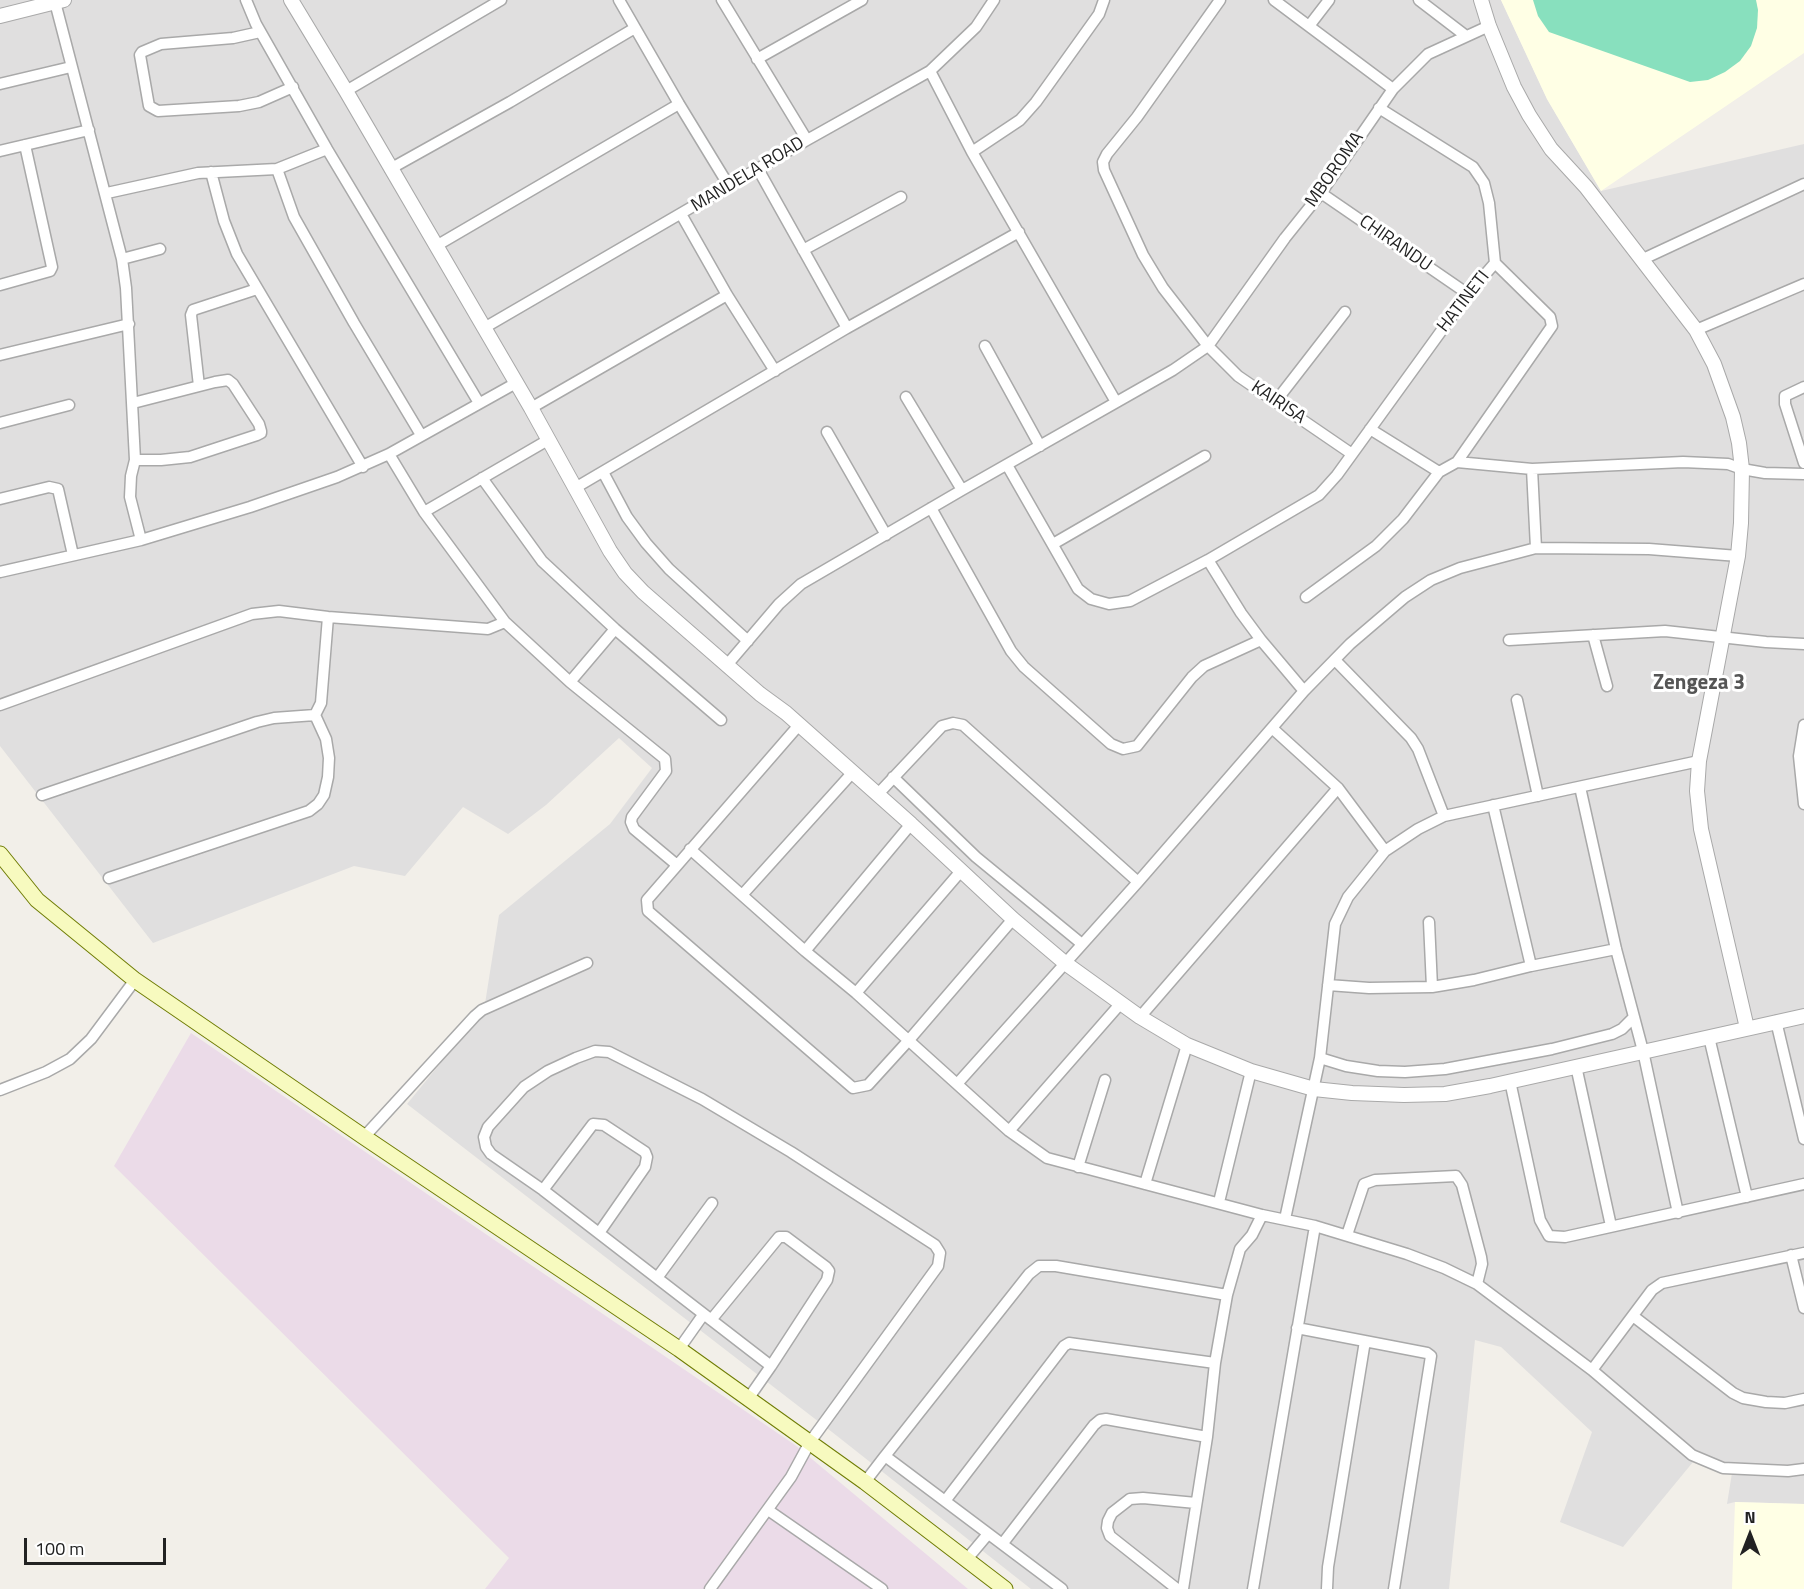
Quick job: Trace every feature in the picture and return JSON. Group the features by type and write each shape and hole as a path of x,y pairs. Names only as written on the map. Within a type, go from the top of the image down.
{"main road":[{"path":"0,854 37,900 135,980 678,1349 865,1482 1005,1589"}],"street":[{"path":"246,0 260,32 327,149 479,403"},
{"path":"291,0 531,408 610,551 625,573 643,592 878,794 1013,919 1065,963 1140,1017 1187,1045 1251,1071 1314,1089 1352,1094 1445,1094 1804,1016"},
{"path":"346,91 501,0"},
{"path":"619,0 678,104 729,186"},
{"path":"722,0 807,140"},
{"path":"757,59 862,0"},
{"name":"MANDELA ROAD","path":"484,328 930,71 976,27 994,0"},
{"path":"972,152 1020,120 1036,102 1099,14 1104,0"},
{"name":"KAIRISA","path":"1220,0 1103,162 1106,177 1143,255 1163,288 1208,346 1238,376 1352,454"},
{"path":"1274,0 1393,89"},
{"path":"1309,26 1329,0"},
{"path":"1419,0 1466,36"},
{"path":"1481,0 1514,87 1545,141 1586,187 1696,330 1714,364 1727,398 1739,443 1742,469 1738,556 1699,761 1697,791 1701,829 1746,1028"},
{"path":"0,16 59,1 71,67 107,193 122,258 134,403 135,460 131,476 130,497 141,540"},
{"name":"MBOROMA","path":"1208,346 1273,254 1321,193 1393,89 1428,54 1490,26"},
{"path":"390,169 510,102 634,28"},
{"path":"260,32 233,38 160,44 142,52 140,55 149,106 158,111 239,106 259,102 293,87"},
{"path":"0,84 71,67"},
{"path":"930,71 972,152 1116,402"},
{"path":"436,246 678,104"},
{"name":"HATINETI","path":"1007,465 1078,589 1091,599 1109,604 1130,601 1208,560 1319,495 1330,484 1468,294 1495,263 1490,203 1484,183 1473,167 1379,108"},
{"path":"0,151 89,130"},
{"path":"0,285 50,271 52,268 25,145"},
{"path":"107,193 180,176 277,169 327,149"},
{"path":"277,169 294,216 354,323 422,435"},
{"path":"758,169 847,328"},
{"path":"211,172 230,237 257,290 363,467"},
{"path":"1641,260 1804,184"},
{"name":"CHIRANDU","path":"1321,193 1468,294"},
{"path":"803,250 901,197"},
{"path":"681,214 727,295 775,371"},
{"path":"575,488 847,328 1019,232"},
{"path":"122,258 160,249"},
{"path":"1306,597 1391,533 1439,472 1457,462 1552,326 1550,317 1495,263"},
{"path":"1696,330 1804,284"},
{"path":"199,386 191,315 193,310 257,290"},
{"path":"531,408 727,295"},
{"path":"1276,401 1345,312"},
{"path":"0,355 129,324"},
{"path":"985,346 1040,446"},
{"path":"727,665 790,592 962,490 1173,370 1208,346"},
{"path":"134,403 215,382 231,381 259,424 261,433 190,457 135,460"},
{"path":"0,572 141,540 250,507 363,467 516,383"},
{"path":"1804,387 1785,396 1785,404 1804,463"},
{"path":"906,397 962,490"},
{"path":"0,423 69,405"},
{"path":"1370,429 1439,472"},
{"path":"827,432 886,535"},
{"path":"424,512 548,441"},
{"path":"388,454 424,512 506,622 570,682 665,759 666,771 632,817 631,822 634,829 677,865"},
{"path":"1053,544 1205,456"},
{"path":"1457,462 1532,469 1683,462 1728,464 1742,469 1804,474"},
{"path":"1532,469 1536,548"},
{"path":"603,472 627,517 646,543 669,569 748,641"},
{"path":"482,478 542,561 615,629 721,720"},
{"path":"0,499 49,487 58,489 73,555"},
{"path":"931,508 1011,651 1024,667 1111,744 1123,749 1137,746 1192,677 1204,666 1261,640"},
{"path":"957,1083 1138,882 1304,691 1405,597 1431,580 1460,568 1536,548 1649,549 1738,556"},
{"path":"1208,560 1241,613 1304,691"},
{"path":"0,705 252,614 279,611 488,629 506,622"},
{"path":"315,715 321,703 328,617"},
{"path":"570,682 615,629"},
{"path":"1509,640 1665,631 1804,644"},
{"path":"1593,635 1606,686"},
{"path":"1335,660 1411,738 1418,749 1444,816"},
{"path":"1517,700 1538,796"},
{"path":"42,795 257,722 274,718 315,715"},
{"path":"109,878 309,811 318,804 324,795 329,758 326,739 315,715"},
{"path":"878,794 942,726 953,723 963,725 1138,882"},
{"path":"799,725 647,900 648,911 853,1088 868,1085 1013,919"},
{"path":"1804,725 1799,756 1804,804"},
{"path":"1272,728 1338,788 1385,851"},
{"path":"1285,1219 1320,1058 1332,938 1348,897 1385,851 1418,829 1444,816 1699,761"},
{"path":"743,894 853,772"},
{"path":"893,777 976,857 1082,944"},
{"path":"1580,787 1616,949 1643,1051 1678,1213"},
{"path":"1140,1017 1338,788"},
{"path":"1493,805 1531,966"},
{"path":"805,951 911,824"},
{"path":"690,849 856,993 1009,1131 1047,1158 1262,1215 1315,1226 1407,1254 1477,1284 1592,1370 1692,1455 1723,1468 1788,1471 1804,1469"},
{"path":"856,993 961,871"},
{"path":"1429,922 1432,987"},
{"path":"1328,985 1369,988 1432,987 1616,949"},
{"path":"364,1137 482,1010 587,963"},
{"path":"0,1090 46,1072 75,1054 91,1039 135,980"},
{"path":"1009,1131 1121,1003"},
{"path":"1320,1058 1346,1066 1378,1071 1405,1072 1445,1069 1552,1049 1612,1034 1622,1029 1633,1018"},
{"path":"1776,1021 1804,1139"},
{"path":"1709,1037 1747,1197"},
{"path":"1145,1184 1187,1045"},
{"path":"710,1589 791,1477 810,1442 938,1266 940,1253 935,1245 740,1121 609,1052 603,1051 576,1058 524,1088 488,1127 484,1137 486,1147 491,1154 543,1190 771,1366"},
{"path":"1576,1066 1611,1226"},
{"path":"1219,1202 1251,1071"},
{"path":"1078,1167 1105,1080"},
{"path":"1510,1081 1540,1220 1544,1231 1549,1236 1565,1237 1804,1184"},
{"path":"543,1190 593,1124 604,1125 645,1152 647,1157 645,1167 599,1233"},
{"path":"1347,1235 1364,1184 1375,1180 1456,1176 1462,1185 1482,1264 1477,1284"},
{"path":"657,1278 712,1203"},
{"path":"1183,1589 1207,1437 1215,1363 1227,1295 1240,1249 1252,1235 1262,1215"},
{"path":"1253,1589 1315,1226"},
{"path":"678,1349 779,1237 786,1237 826,1267 829,1276 748,1399"},
{"path":"1592,1370 1652,1290 1662,1283 1804,1253"},
{"path":"1791,1255 1804,1308"},
{"path":"865,1482 1029,1274 1040,1266 1056,1266 1227,1295"},
{"path":"1633,1316 1733,1393 1743,1398 1785,1402 1804,1399"},
{"path":"1297,1328 1427,1353 1431,1356 1394,1589"},
{"path":"1327,1589 1328,1567 1365,1341"},
{"path":"945,1501 1064,1346 1069,1343 1215,1363"},
{"path":"1003,1544 1100,1420 1106,1419 1207,1437"},
{"path":"885,1456 1062,1589"},
{"path":"1177,1589 1110,1536 1107,1528 1108,1521 1112,1513 1130,1499 1196,1503"},
{"path":"768,1510 882,1589"},
{"path":"966,1559 988,1534"}],"shaded area":[{"path":"0,0 1501,0 1547,99 1601,191 1804,144 1804,1504 1735,1502 1727,1504 1732,1473 1693,1462 1623,1547 1560,1522 1592,1432 1501,1347 1475,1340 1449,1589 1031,1589 832,1432 407,1104 484,1010 499,915 610,824 652,768 619,738 546,805 508,834 463,807 405,876 354,866 153,943 0,746"},
{"path":"1501,0 1804,0 1804,53 1601,191 1547,99"},
{"path":"191,1033 795,1445 968,1589 485,1589 509,1558 114,1166"},
{"path":"1735,1502 1804,1504 1804,1589 1732,1589"}],"green space":[{"path":"1533,0 1756,0 1757,28 1751,46 1740,61 1725,72 1708,80 1690,82 1549,32 1538,16"}],"district":[{"name":"Zengeza 3","path":"1699,684"}]}
